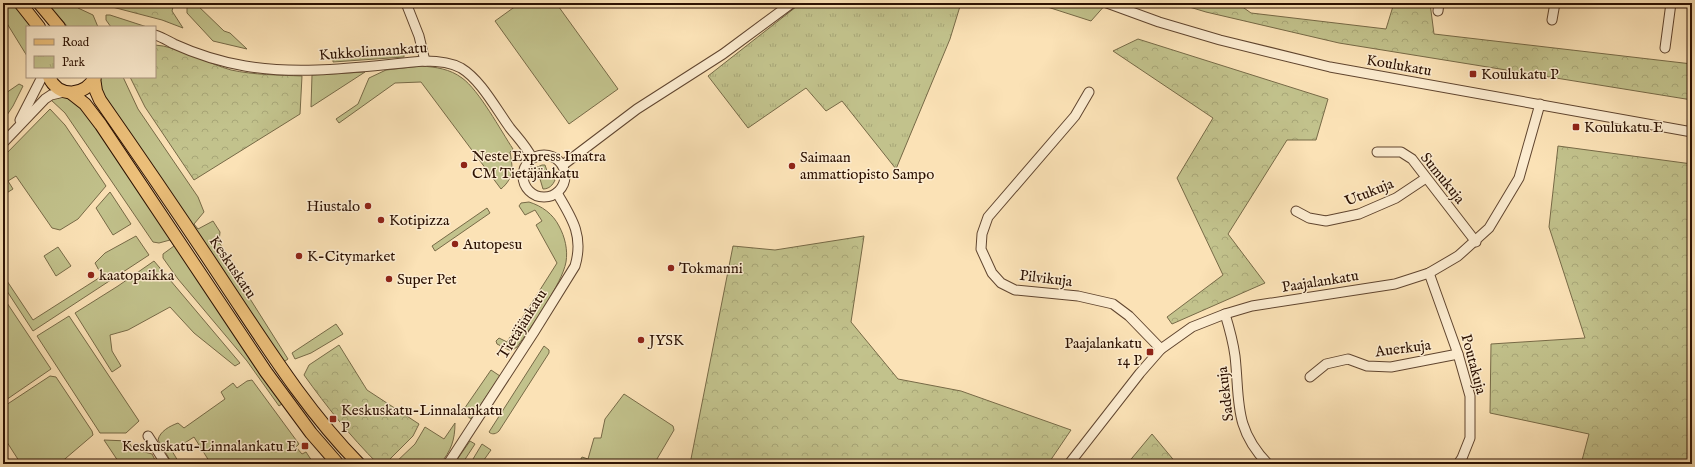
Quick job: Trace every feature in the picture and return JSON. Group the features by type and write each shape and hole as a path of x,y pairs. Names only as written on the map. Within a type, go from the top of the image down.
{"main road":[{"path":"20,3 38,26"},
{"path":"39,3 58,26"},
{"name":"Keskuskatu","path":"49,78 56,87 68,92 85,104 102,125 266,372 311,433 338,464"},
{"path":"68,92 85,89 95,78"},
{"name":"Keskuskatu","path":"95,78 96,91 100,100 163,189 285,375 343,447 359,464"}],"street":[{"path":"406,3 419,36 425,61"},
{"path":"562,165 637,109 723,54 792,3"},
{"name":"Koulukatu","path":"1107,3 1158,22 1220,40 1330,67 1692,132"},
{"path":"1552,20 1555,3"},
{"path":"1665,48 1671,3"},
{"name":"Kukkolinnankatu","path":"156,35 174,44 244,66 284,70 326,70 425,61 447,63 460,68 472,77 526,146 532,158"},
{"name":"Kukkolinnankatu","path":"156,41 174,44"},
{"path":"13,132 41,78"},
{"path":"3,143 45,98 51,94 68,92"},
{"name":"Pilvikuja","path":"1089,92 1075,116 988,217 982,234 981,249 992,273 1001,283 1015,290 1078,296 1113,304 1129,316 1161,349"},
{"name":"Paajalankatu","path":"1069,464 1140,373 1161,349 1192,327 1225,314 1252,306 1395,284 1429,272 1458,256 1476,242 1489,228 1519,178 1540,104"},
{"name":"Sumukuja","path":"1377,152 1401,152 1412,159 1476,242"},
{"path":"539,155 548,155 556,158 562,165 565,172 565,180 562,188 557,194 540,198 532,195 526,189 522,181 522,172 525,164 532,158 539,155"},
{"name":"Utukuja","path":"1296,211 1309,218 1326,221 1359,214 1396,198 1426,178"},
{"name":"Tietäjänkatu","path":"448,463 534,332 575,266 578,255 577,230 557,194"},
{"name":"Poutakuja","path":"1429,272 1458,354 1470,396 1470,438 1458,464"},
{"name":"Sadekuja","path":"1225,314 1235,356 1238,408 1244,430 1251,444 1268,464"},
{"name":"Auerkuja","path":"1310,377 1326,364 1348,359 1367,366 1391,367 1458,354"},
{"path":"148,436 166,464"}],"green space":[{"path":"3,3 14,3 32,26 26,26 26,54 3,17"},
{"path":"46,3 73,3 78,8 93,15 98,26 67,26"},
{"path":"97,3 174,3 172,11 183,28 162,20"},
{"path":"187,3 195,3 224,31 230,33 247,49 213,41 187,13"},
{"path":"520,3 556,3 618,89 569,124 495,21"},
{"path":"801,3 961,3 950,39 896,169 842,101 826,111 806,88 748,128 708,76"},
{"path":"1035,3 1107,3 1091,21"},
{"path":"1176,3 1237,3 1251,13 1386,29 1394,3 1430,3 1434,34 1692,64 1692,100 1339,43 1206,12"},
{"path":"106,15 110,15 144,26 110,26 106,20"},
{"path":"1138,39 1328,99 1316,140 1287,140 1228,234 1265,283 1172,324 1167,317 1223,275 1177,178 1213,118 1113,51"},
{"path":"156,45 173,48 222,67 240,72 302,76 300,114 194,180 145,107 130,78 156,78"},
{"path":"404,53 404,57 333,62 333,59"},
{"path":"421,66 453,72 469,84 489,111 513,149 510,152 512,172 508,181 501,189 421,82 395,83 339,123 336,119 358,104 369,78 386,70"},
{"path":"365,72 311,107 312,75"},
{"path":"100,78 123,78 138,109 198,197 204,212 194,224 198,229 213,221 220,232 219,242 224,251 223,256 288,359 282,363 103,99"},
{"path":"19,84 23,86 13,106 3,121 3,95"},
{"path":"61,96 69,98 90,116 283,403 279,406 247,361 178,279 163,258 163,254 174,246 170,240 159,243 153,242 65,113 50,99"},
{"path":"50,109 65,125 106,186 78,219 60,230 52,228 16,176 8,181 13,189 5,194 3,191 3,157"},
{"path":"1558,146 1692,164 1692,464 1581,464 1589,434 1490,413 1491,344 1585,338 1549,227"},
{"path":"545,165 548,174 555,180 553,184 545,189 543,189 540,179 533,174 535,168"},
{"path":"110,192 131,224 113,235 96,208"},
{"path":"529,202 547,211 557,222 566,244 566,262 559,282 545,305 517,347 511,351 497,344 496,341 499,338 507,342 557,263 536,225 542,221 535,210 525,215 519,206 521,203"},
{"path":"487,208 490,213 435,251 432,246"},
{"path":"136,236 149,255 33,331 3,285 3,275 33,320 102,276 95,263 105,253"},
{"path":"864,236 851,322 898,379 961,391 1071,430 1048,464 690,464 733,246 775,250"},
{"path":"58,247 71,266 56,276 44,256"},
{"path":"154,261 240,363 235,366 194,333 170,307 128,330 110,335 112,351 121,366 112,372 75,313"},
{"path":"3,297 51,369 3,402"},
{"path":"69,316 139,421 126,433 100,433 37,336"},
{"path":"336,324 343,334 311,353 295,359 292,353"},
{"path":"339,345 367,390 419,424 413,436 385,464 378,464 358,443 330,410 304,375 309,365"},
{"path":"544,346 549,350 549,353 499,431 491,434 489,432"},
{"path":"491,370 500,376 471,419 462,412"},
{"path":"50,376 56,377 92,431 93,435 59,464 21,464 3,436 3,407"},
{"path":"252,380 299,444 296,447 302,454 306,452 314,464 211,464 194,437 172,451 178,461 174,462 170,460 158,440 163,431 178,423 184,428 225,399 221,392 233,383 237,388 247,381"},
{"path":"624,394 673,426 674,430 654,464 578,464 582,457 588,459 594,438 601,438 605,419"},
{"path":"455,423 452,445 440,464 394,464 415,444 425,427 444,439"},
{"path":"1152,434 1177,464 1127,464"},
{"path":"104,440 128,441 133,449 152,454 157,464 120,464"},
{"path":"470,441 475,444 462,464 454,464"},
{"path":"482,444 491,450 481,464 473,459"}],"place":[{"name":"Koulukatu P","path":"1473,74"},
{"name":"Koulukatu E","path":"1576,127"},
{"name":"Neste Express Imatra CM Tietäjänkatu","path":"464,165"},
{"name":"Saimaan ammattiopisto Sampo","path":"792,166"},
{"name":"Hiustalo","path":"368,206"},
{"name":"Kotipizza","path":"381,220"},
{"name":"Autopesu","path":"455,244"},
{"name":"K-Citymarket","path":"299,256"},
{"name":"Tokmanni","path":"671,268"},
{"name":"kaatopaikka","path":"91,275"},
{"name":"Super Pet","path":"389,279"},
{"name":"JYSK","path":"641,340"},
{"name":"Paajalankatu 14 P","path":"1150,352"},
{"name":"Keskuskatu-Linnalankatu P","path":"333,419"},
{"name":"Keskuskatu-Linnalankatu E","path":"305,446"}]}
